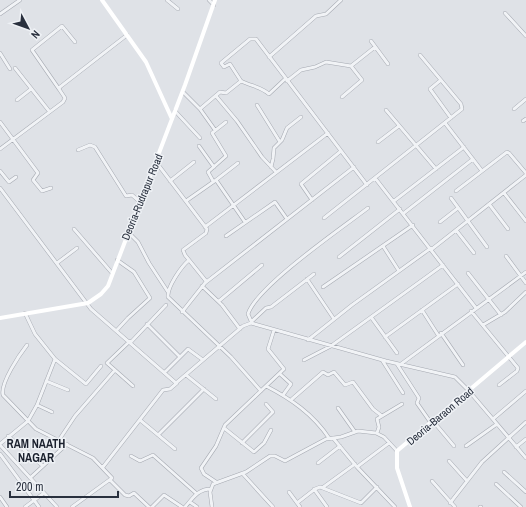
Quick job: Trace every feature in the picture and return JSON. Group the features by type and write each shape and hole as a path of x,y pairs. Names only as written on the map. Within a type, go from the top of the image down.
{"main road":[{"path":"102,0 146,62 172,119"},
{"name":"Deoria-Rudrapur Road","path":"88,304 101,294 108,286 183,92 214,2"},
{"path":"0,318 88,304"},
{"name":"Deoria-Baraon Road","path":"410,507 397,468 397,451 526,342"}],"street":[{"path":"0,14 20,0"},
{"path":"167,0 178,9"},
{"path":"209,0 214,2"},
{"path":"269,56 316,16 326,14 341,0"},
{"path":"505,13 526,36"},
{"path":"0,149 12,138 64,101 65,98 32,50 62,26 75,42"},
{"path":"59,90 60,87 127,35"},
{"path":"342,97 362,80 351,66 326,62 315,67 301,70 286,80 269,94 262,88 254,88 241,81 232,66 229,64 223,66 221,63 253,38 256,39 286,80 367,185"},
{"path":"371,41 388,64"},
{"path":"351,66 375,47"},
{"path":"0,53 10,69"},
{"path":"324,218 462,109 462,106 420,55"},
{"path":"15,68 49,111"},
{"path":"441,80 430,89 451,118"},
{"path":"200,109 220,92 226,93 241,81"},
{"path":"17,100 31,89"},
{"path":"183,92 200,109 215,130"},
{"path":"216,96 241,125 276,172"},
{"path":"514,109 526,99"},
{"path":"257,105 280,142"},
{"path":"386,110 436,169"},
{"path":"175,111 200,138"},
{"path":"271,167 274,159 272,150 280,142 287,128 301,117"},
{"path":"0,122 38,173 33,180 42,191 50,188"},
{"path":"226,122 212,133 226,156 208,172 245,222"},
{"path":"445,123 482,171"},
{"path":"378,142 399,126"},
{"path":"205,227 328,133"},
{"path":"78,150 87,146 95,148 126,196 132,195 140,202"},
{"path":"199,146 214,167"},
{"path":"394,201 464,147"},
{"path":"312,200 301,184 341,150"},
{"path":"308,340 334,319 468,221 526,174 508,152 456,191"},
{"path":"404,214 473,159"},
{"path":"156,162 205,227 206,232 183,250 188,260 206,282"},
{"path":"170,181 194,162"},
{"path":"186,201 238,163"},
{"path":"182,312 206,282 354,167"},
{"path":"0,172 10,182 16,177"},
{"path":"0,180 4,176"},
{"path":"375,178 476,308"},
{"path":"0,188 92,309 176,383"},
{"path":"0,196 4,193"},
{"path":"504,193 526,221"},
{"path":"451,198 487,247"},
{"path":"226,236 275,202 287,219"},
{"path":"489,204 508,228"},
{"path":"250,322 248,314 250,307 274,283 310,251 368,208"},
{"path":"440,222 458,208"},
{"path":"339,257 400,209"},
{"path":"323,287 413,225"},
{"path":"74,229 112,273"},
{"path":"456,230 474,253"},
{"path":"128,232 138,242 148,261 168,292 169,298 219,346 261,391"},
{"path":"383,246 399,271"},
{"path":"57,263 77,248"},
{"path":"506,256 526,283"},
{"path":"117,260 132,270 150,298 117,330"},
{"path":"168,292 180,270 188,260"},
{"path":"304,360 332,346 444,265"},
{"path":"219,301 262,266"},
{"path":"399,364 526,272"},
{"path":"468,273 501,315"},
{"path":"103,467 163,390 170,389 219,346 266,308 271,307 314,274"},
{"path":"307,280 334,319"},
{"path":"386,337 458,284"},
{"path":"202,286 219,301 240,329"},
{"path":"483,325 501,315 526,292"},
{"path":"133,386 107,362 130,342 166,305"},
{"path":"422,310 463,366"},
{"path":"471,311 518,370 499,385"},
{"path":"25,313 35,334 55,359 86,384 101,366"},
{"path":"371,317 397,353"},
{"path":"250,322 308,340 382,360 455,377 469,391 526,458"},
{"path":"147,324 180,357"},
{"path":"216,482 204,474 201,468 213,451 224,428 280,374 284,368 268,349 274,330"},
{"path":"28,344 10,369 2,393 36,429 93,458 112,476 110,480 72,507"},
{"path":"165,372 190,349 203,360"},
{"path":"55,359 37,405 28,421 0,444 57,507"},
{"path":"382,360 402,393"},
{"path":"399,364 418,397 416,403 454,446"},
{"path":"59,440 75,416 114,370"},
{"path":"292,400 324,372 328,375 334,372 345,385 353,382 374,409 382,416"},
{"path":"186,374 216,398"},
{"path":"280,374 291,384 283,395"},
{"path":"46,381 68,390"},
{"path":"266,386 292,400 321,426 329,438"},
{"path":"158,435 204,389"},
{"path":"493,419 526,392"},
{"path":"242,443 273,412 266,404"},
{"path":"377,433 379,427 377,420 402,404"},
{"path":"37,405 52,412"},
{"path":"338,408 355,432"},
{"path":"140,420 176,449"},
{"path":"450,503 482,462 526,422"},
{"path":"466,446 497,424"},
{"path":"224,428 252,452 255,452 264,443 272,430"},
{"path":"185,507 204,489 211,488 216,482 242,474 270,456 285,461 329,438 355,432 377,433 384,437 397,451"},
{"path":"8,436 43,466"},
{"path":"333,438 356,466 394,507"},
{"path":"516,447 526,439"},
{"path":"297,503 314,489 322,488 389,443"},
{"path":"30,478 67,444"},
{"path":"318,463 340,446"},
{"path":"0,454 39,507"},
{"path":"131,456 140,461 153,455 197,494"},
{"path":"449,461 467,481"},
{"path":"504,472 526,492"},
{"path":"242,474 273,507"},
{"path":"110,480 125,495 129,496 134,493 149,507"},
{"path":"432,481 455,507"},
{"path":"496,484 521,507"},
{"path":"322,488 361,503 377,487"},
{"path":"211,488 212,507"},
{"path":"314,489 327,507"},
{"path":"289,492 300,507"},
{"path":"25,507 44,493"},
{"path":"152,507 164,495 182,507"},
{"path":"0,497 7,507"},
{"path":"190,502 197,507"}],"district":[{"name":"RAM NAATH NAGAR","path":"36,451"}]}
